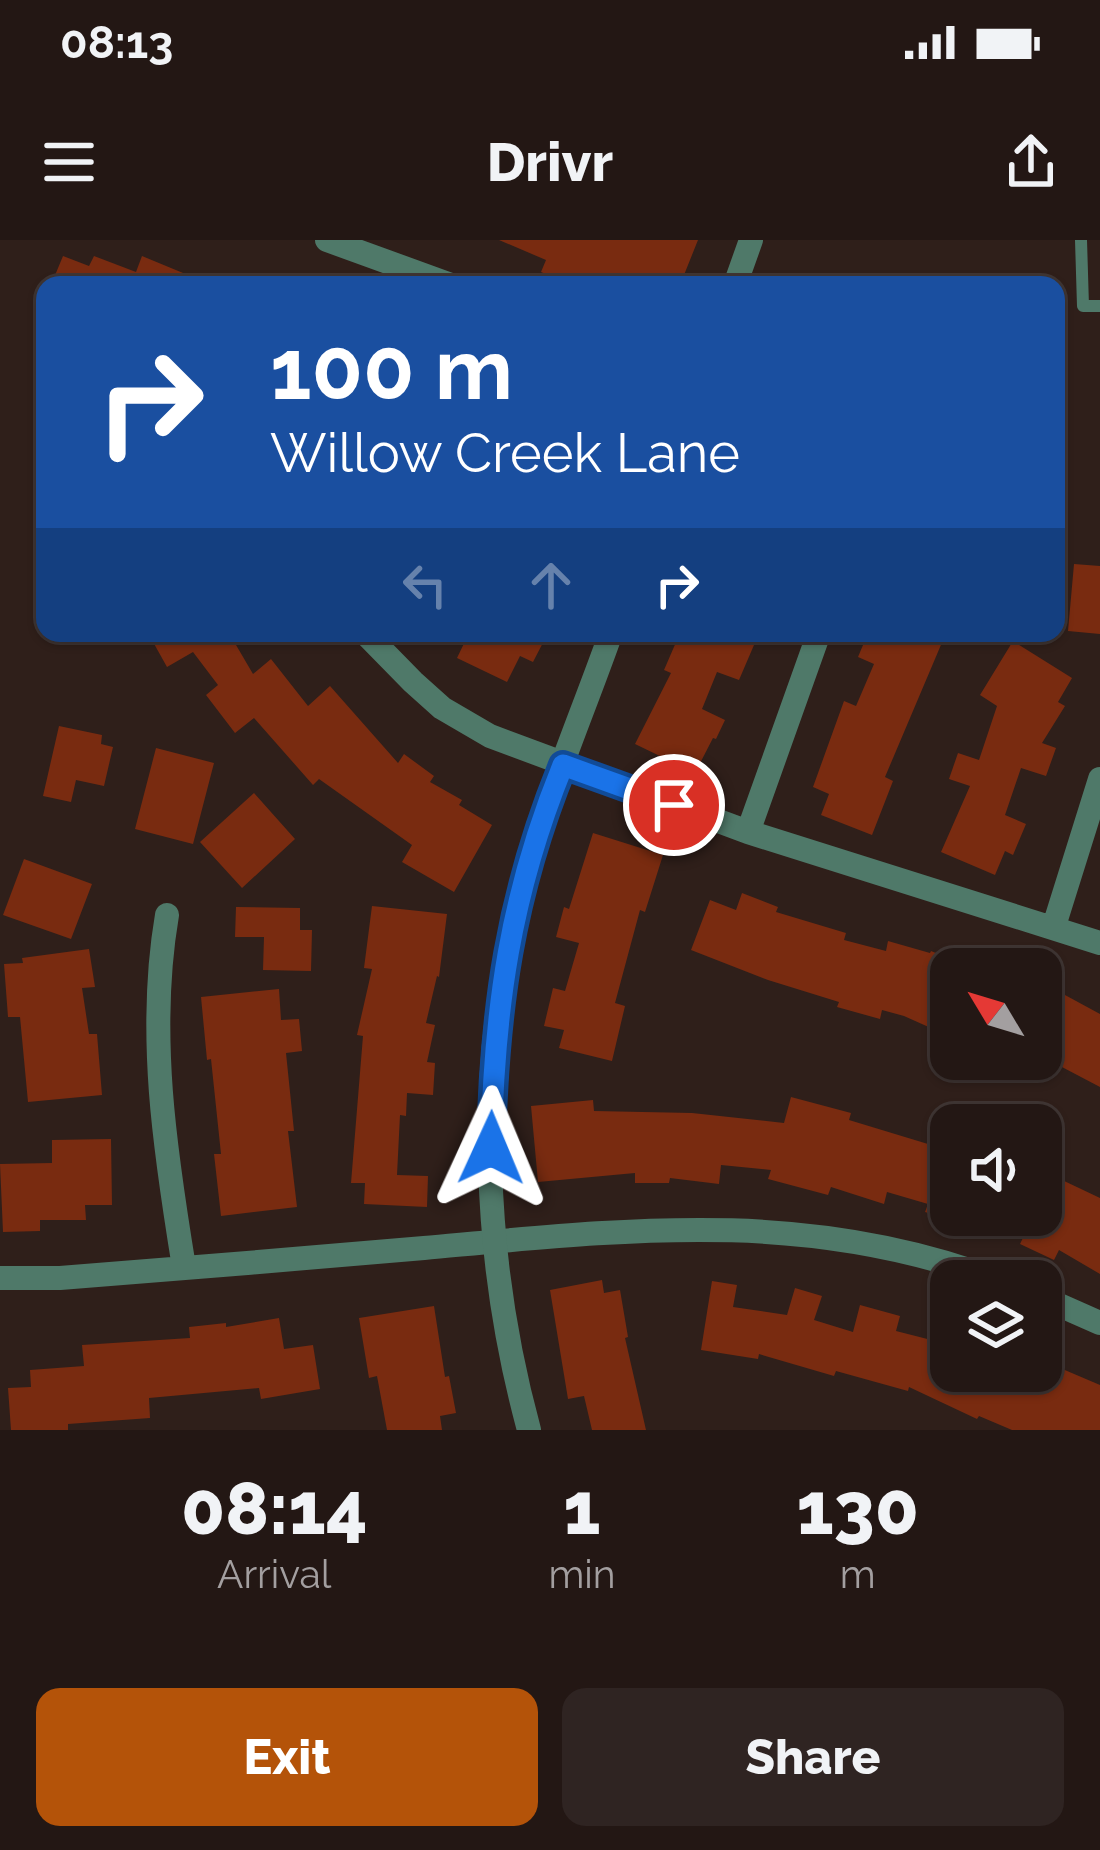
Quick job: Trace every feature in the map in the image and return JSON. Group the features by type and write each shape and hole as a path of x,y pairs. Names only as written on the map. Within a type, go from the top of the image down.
{"street":[{"path":"328,240 426,276"},
{"path":"738,276 751,240"},
{"path":"374,642 412,682 466,724 490,736 748,832 1100,943"},
{"path":"529,1430 501,1308 492,1239 493,1060 519,898 547,803 608,642"},
{"path":"748,832 816,642"},
{"path":"1054,926 1100,779"},
{"path":"167,916 157,995 160,1079 184,1268"},
{"path":"0,1278 60,1278 667,1228 800,1234 930,1260"},
{"path":"1062,1306 1100,1323"}],"lane":[{"path":"1081,240 1084,305 1100,306"}],"building":[{"path":"499,240 698,240 684,276 550,276 541,272 546,260"},
{"path":"63,256 89,266 94,256 136,272 142,256 190,276 55,276"},
{"path":"1074,564 1100,566 1100,634 1068,631"},
{"path":"153,642 234,642 253,674 271,659 308,706 330,686 398,763 404,754 434,776 430,782 492,825 454,892 402,862 412,845 319,779 313,785 254,718 235,733 206,695 218,685 193,652 167,667"},
{"path":"465,642 543,642 533,662 520,656 507,682 457,658"},
{"path":"676,642 754,645 739,680 717,672 702,709 725,720 695,773 635,744 671,673 664,670"},
{"path":"864,642 942,642 885,777 893,781 872,835 821,815 829,794 813,787 844,701 856,706 874,664 858,657"},
{"path":"1012,642 1072,678 1058,702 1065,706 1042,743 1056,748 1046,776 1021,768 1005,815 1026,824 1013,855 1005,851 995,875 941,852 970,786 949,779 958,753 979,760 997,706 980,695"},
{"path":"59,726 102,735 101,744 113,747 104,786 76,780 71,802 43,796"},
{"path":"156,748 214,763 193,844 135,829"},
{"path":"254,793 295,839 242,888 200,842"},
{"path":"593,833 663,855 645,912 640,910 615,1003 625,1006 612,1061 559,1048 564,1030 544,1026 553,988 565,991 579,943 556,937"},
{"path":"24,859 92,884 71,939 3,915"},
{"path":"742,893 778,907 776,912 846,933 844,940 886,951 888,941 930,953 930,1028 882,1010 880,1019 837,1007 839,1002 691,950 710,900 736,910"},
{"path":"372,906 447,914 439,977 426,1023 435,1025 427,1062 435,1063 433,1095 407,1093 406,1116 400,1115 397,1175 428,1176 427,1207 364,1204 365,1183 351,1183 363,1036 357,1035 372,969 364,968"},
{"path":"236,907 300,908 300,930 312,930 311,971 263,970 264,937 235,937"},
{"path":"89,949 95,987 82,988 89,1034 97,1034 102,1095 28,1102 20,1017 8,1017 4,964"},
{"path":"279,989 281,1020 299,1019 302,1051 286,1053 297,1207 221,1216 214,1154 221,1154 201,997"},
{"path":"1062,994 1100,1014 1100,1087 1062,1067"},
{"path":"791,1097 851,1113 849,1120 930,1145 930,1214 925,1212 928,1204 887,1192 884,1204 831,1187 828,1195 768,1179 771,1170 721,1165 719,1184 670,1178 669,1183 635,1183 635,1173 538,1182 531,1106 593,1100 594,1111 692,1113 784,1123"},
{"path":"111,1139 112,1205 85,1205 86,1220 40,1220 40,1231 3,1232 0,1164 52,1163 52,1140"},
{"path":"1062,1180 1100,1198 1100,1274 1059,1250 1054,1260 1020,1244 1024,1236 1062,1236"},
{"path":"602,1280 604,1293 620,1290 625,1338 646,1430 592,1430 584,1396 568,1399 550,1290"},
{"path":"712,1281 737,1285 733,1307 787,1315 795,1288 822,1296 814,1320 853,1332 860,1305 900,1316 896,1331 930,1340 930,1392 1062,1392 1062,1369 1100,1385 1100,1430 1012,1430 909,1387 908,1391 836,1371 834,1376 759,1354 758,1359 701,1350"},
{"path":"434,1306 456,1413 440,1416 442,1430 387,1430 377,1376 369,1378 359,1318"},
{"path":"279,1318 284,1349 313,1345 320,1389 261,1399 259,1388 149,1398 150,1418 68,1424 68,1430 11,1430 8,1388 31,1387 30,1370 84,1366 82,1345 190,1338 189,1327 226,1323 226,1327"}],"route":[{"path":"491,1148 493,1060 508,945 547,803 563,765 674,805"}]}
